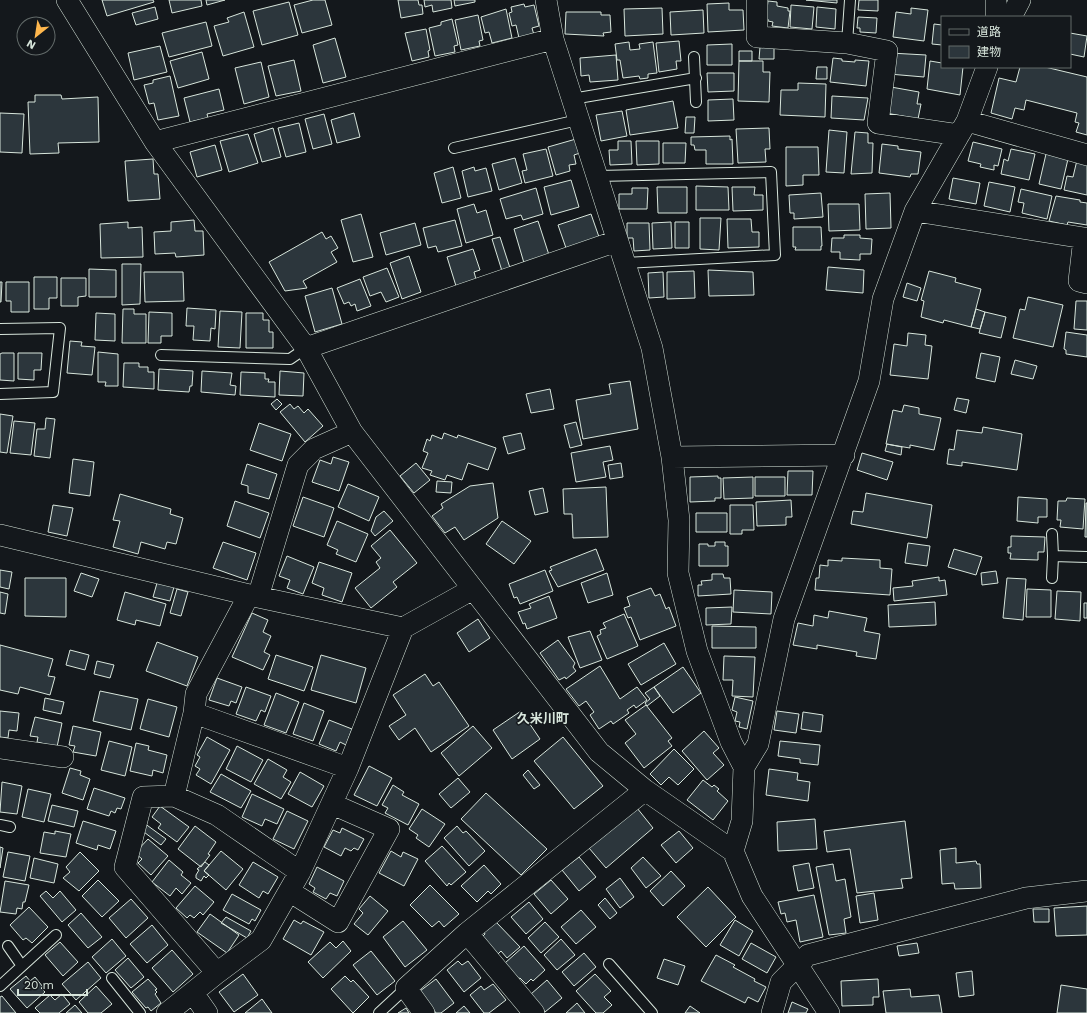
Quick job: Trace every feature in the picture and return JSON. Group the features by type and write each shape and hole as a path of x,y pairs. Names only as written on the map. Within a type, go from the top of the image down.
{"street":[{"path":"67,0 155,142 306,348 352,432 599,752 645,790 733,851 752,896 829,1013"},
{"path":"546,0 553,39 652,348 672,457 678,520 678,573 697,651 731,742 744,767"},
{"path":"757,0 757,37 846,43 887,51 878,123 963,128 1087,155"},
{"path":"996,0 996,16"},
{"path":"1012,16 1020,0"},
{"path":"155,142 553,39"},
{"path":"733,851 742,821 744,767 758,744 784,619 844,455 869,381 884,299 915,211 963,128 987,68"},
{"path":"915,211 1084,238 1079,280 1087,283"},
{"path":"306,348 617,240"},
{"path":"174,796 194,713 196,694 253,596 298,465 314,449 352,432"},
{"path":"672,457 844,455"},
{"path":"0,535 253,596 403,628"},
{"path":"167,1013 217,973 262,940 300,872 332,804 348,768 403,628 474,589"},
{"path":"194,713 348,768"},
{"path":"0,748 63,757"},
{"path":"424,1013 406,988 467,933 645,790"},
{"path":"217,973 125,867 143,797 174,796 217,815 300,872"},
{"path":"289,892 338,922 389,829 332,804"},
{"path":"772,1013 781,982 808,954 1026,898 1087,891"},
{"path":"467,933 534,1013"},
{"path":"193,993 207,1013"}],"lane":[{"path":"846,43 850,0"},
{"path":"694,57 696,102"},
{"path":"572,99 696,78"},
{"path":"454,148 578,120"},
{"path":"598,176 771,172 775,255 625,263"},
{"path":"0,329 60,328 53,392 0,394"},
{"path":"161,355 290,359 306,348"},
{"path":"1052,534 1052,578"},
{"path":"1053,556 1087,557"},
{"path":"0,986 56,935"},
{"path":"8,946 22,966"},
{"path":"609,964 652,1013"},
{"path":"112,978 140,1013"},
{"path":"379,1013 406,988"}],"building":[{"path":"102,0 153,0 154,2 107,16"},
{"path":"169,0 201,0 202,6 172,13"},
{"path":"206,0 225,0 207,5"},
{"path":"313,0 325,0 332,25 302,33 294,5"},
{"path":"398,0 418,0 419,5 422,5 423,14 401,18"},
{"path":"424,0 451,0 452,8 433,12 432,5 425,7"},
{"path":"454,0 475,0 475,2 455,6"},
{"path":"806,0 837,0 837,3"},
{"path":"859,0 878,0 878,11 858,10"},
{"path":"768,1 777,2 777,6 788,8 788,11 790,11 788,28 772,26 773,22 768,21 766,18"},
{"path":"289,2 298,35 262,45 253,11"},
{"path":"729,3 729,10 743,10 744,30 708,32 707,4"},
{"path":"524,4 525,7 534,5 539,26 532,28 534,35 519,38 516,25 512,26 509,13 512,12 511,7"},
{"path":"791,5 814,7 812,29 790,27"},
{"path":"155,7 158,19 136,25 132,13"},
{"path":"817,7 836,9 835,29 816,27"},
{"path":"662,8 663,34 625,36 624,9"},
{"path":"911,8 928,10 924,41 893,37 896,12 911,14"},
{"path":"506,9 512,38 492,43 489,32 485,33 481,17"},
{"path":"703,10 704,33 671,35 670,12"},
{"path":"244,12 254,47 223,56 214,26 229,22 227,18"},
{"path":"566,12 601,12 601,15 610,15 611,32 603,33 604,36 565,34"},
{"path":"478,15 483,40 479,41 480,46 461,50 455,20"},
{"path":"858,17 877,18 876,33 860,32 860,28 857,28"},
{"path":"452,19 458,45 454,46 455,52 435,56 429,28 441,25 441,22"},
{"path":"206,22 212,46 169,57 162,33"},
{"path":"934,24 941,25 941,45 932,44"},
{"path":"426,29 430,50 428,51 429,57 412,61 405,33"},
{"path":"1071,33 1087,36 1084,57 1071,54"},
{"path":"335,38 346,77 323,83 313,45"},
{"path":"679,41 681,61 676,61 677,69 659,72 656,43"},
{"path":"629,42 630,50 640,49 639,44 653,42 657,73 648,74 648,78 640,79 639,76 623,78 620,60 617,60 615,44"},
{"path":"732,44 732,65 707,65 707,45"},
{"path":"160,46 167,72 134,80 128,53"},
{"path":"760,47 774,47 774,59 759,59"},
{"path":"739,51 752,51 752,61 739,61"},
{"path":"202,52 209,79 178,88 170,61"},
{"path":"890,53 926,55 924,77 889,74"},
{"path":"616,55 618,80 590,82 589,75 581,76 580,58"},
{"path":"833,58 842,59 842,61 869,61 866,86 830,82"},
{"path":"294,60 301,91 276,96 268,66"},
{"path":"739,61 763,61 763,72 770,72 769,102 738,101"},
{"path":"930,61 941,63 941,68 963,68 960,95 927,89"},
{"path":"261,62 269,97 244,104 235,68"},
{"path":"817,67 827,67 827,79 816,79"},
{"path":"1020,68 1049,68 1087,77 1087,135 1076,132 1079,123 1075,122 1077,113 1026,100 1024,110 1015,108 1012,119 991,113 999,78 1016,82"},
{"path":"707,73 734,73 734,91 708,92"},
{"path":"170,76 179,116 158,120 154,103 149,104 144,85 153,83 153,80"},
{"path":"798,83 826,84 825,117 780,115 781,90 798,90"},
{"path":"891,87 919,92 917,104 921,104 918,119 886,113"},
{"path":"219,89 224,110 207,114 208,118 190,122 184,98"},
{"path":"35,95 61,95 62,99 98,97 99,142 58,143 59,153 30,154 28,102 35,102"},
{"path":"832,96 868,98 864,120 831,118"},
{"path":"733,99 734,120 708,121 708,100"},
{"path":"673,101 678,128 630,135 626,110"},
{"path":"622,111 627,136 601,141 596,115"},
{"path":"0,113 24,114 22,153 0,152"},
{"path":"354,113 360,137 337,143 331,120"},
{"path":"324,114 332,144 313,149 305,119"},
{"path":"686,117 695,117 694,133 685,133"},
{"path":"299,123 306,152 286,157 278,128"},
{"path":"273,128 281,157 262,162 254,134"},
{"path":"769,128 770,149 765,149 766,162 738,163 736,129"},
{"path":"829,130 847,132 844,173 826,172"},
{"path":"855,132 868,133 868,143 873,143 872,173 851,174"},
{"path":"248,134 258,163 229,172 220,141"},
{"path":"730,136 730,140 732,139 733,164 706,164 706,150 695,150 694,145 691,145 691,137"},
{"path":"576,139 580,153 574,155 576,164 569,165 570,171 556,175 548,147"},
{"path":"618,141 631,141 632,164 610,165 609,150 618,150"},
{"path":"636,141 659,141 659,164 637,165"},
{"path":"973,142 1002,149 998,166 994,165 994,170 980,167 981,164 968,161"},
{"path":"663,143 686,143 685,163 663,163"},
{"path":"882,144 898,146 898,149 921,152 918,174 911,174 910,177 879,173"},
{"path":"215,145 222,170 197,177 190,152"},
{"path":"786,147 818,147 819,175 803,175 803,185 786,186"},
{"path":"546,149 553,176 525,183 522,171 527,170 523,154"},
{"path":"1011,149 1035,154 1029,180 1001,174 1004,159 1008,161"},
{"path":"1046,154 1068,159 1061,189 1039,184"},
{"path":"515,158 522,183 499,190 492,164"},
{"path":"153,159 154,174 158,174 160,199 128,201 125,161"},
{"path":"1077,160 1087,163 1087,195 1064,190 1067,176 1073,177"},
{"path":"453,167 461,198 442,203 434,173"},
{"path":"474,167 475,171 486,168 492,191 468,197 462,171"},
{"path":"953,178 980,183 976,204 949,199"},
{"path":"571,180 579,207 551,215 544,187"},
{"path":"989,182 1015,187 1010,212 984,206"},
{"path":"696,186 728,187 729,210 696,210"},
{"path":"657,187 687,187 687,213 658,213"},
{"path":"732,187 755,187 754,195 763,195 763,210 733,211"},
{"path":"536,188 543,214 523,220 521,215 506,219 500,199"},
{"path":"632,188 648,188 647,209 619,209 619,194 632,194"},
{"path":"1021,189 1052,196 1047,219 1022,213 1024,203 1018,202"},
{"path":"821,193 823,217 794,219 794,213 790,213 789,195"},
{"path":"890,193 891,228 866,229 865,194"},
{"path":"1056,196 1080,200 1080,202 1087,203 1087,225 1068,222 1067,225 1049,221"},
{"path":"474,204 477,213 486,210 493,235 466,243 457,209"},
{"path":"828,204 859,204 860,230 829,231"},
{"path":"361,214 373,257 353,262 341,220"},
{"path":"591,214 599,237 566,248 558,225"},
{"path":"700,218 721,218 719,250 700,249"},
{"path":"727,219 751,219 752,232 759,232 759,247 728,248"},
{"path":"194,220 195,231 203,231 204,255 176,257 175,253 155,254 154,232 171,231 171,222"},
{"path":"455,220 462,246 438,252 436,246 428,248 423,228"},
{"path":"538,221 549,255 524,263 514,229"},
{"path":"128,222 128,228 142,227 143,257 101,258 100,224"},
{"path":"671,222 672,248 653,249 652,223"},
{"path":"675,222 689,222 689,248 675,248"},
{"path":"415,223 421,245 386,255 380,233"},
{"path":"627,223 649,223 650,250 634,251 633,238 627,238"},
{"path":"793,227 821,227 821,250 795,250 796,247 793,247"},
{"path":"322,232 326,239 331,236 338,248 331,252 337,262 303,281 307,288 285,291 269,262"},
{"path":"844,235 860,235 860,238 872,239 871,254 860,254 860,260 840,259 840,252 831,252 832,238 844,238"},
{"path":"500,237 510,268 502,271 492,239"},
{"path":"473,249 480,270 474,272 476,279 456,286 447,257"},
{"path":"409,256 421,292 402,299 390,263"},
{"path":"122,264 141,264 140,304 122,305"},
{"path":"828,267 864,270 863,293 826,290"},
{"path":"387,268 399,297 386,302 381,292 370,296 363,277"},
{"path":"89,269 116,270 116,297 89,297"},
{"path":"708,270 753,272 754,295 709,296"},
{"path":"694,271 695,298 667,299 667,272"},
{"path":"929,271 956,278 955,282 981,289 971,327 944,320 943,323 921,317 924,301 921,300"},
{"path":"144,272 183,272 184,301 145,302"},
{"path":"663,272 664,297 649,298 648,273"},
{"path":"34,277 57,277 57,298 49,298 49,309 34,309"},
{"path":"61,278 86,278 86,296 78,297 78,306 61,306"},
{"path":"360,279 371,306 357,311 355,304 351,306 349,302 344,304 337,288"},
{"path":"0,282 2,282 1,302 0,302"},
{"path":"6,282 29,282 29,312 11,312 11,301 6,301"},
{"path":"907,283 921,288 917,301 903,297"},
{"path":"332,288 342,324 315,332 305,296"},
{"path":"1028,297 1063,305 1053,347 1013,338 1020,309 1025,310"},
{"path":"1076,301 1087,301 1087,330 1074,329"},
{"path":"187,308 216,310 215,329 211,328 210,341 193,340 194,326 186,326"},
{"path":"123,309 134,309 134,314 146,314 146,343 122,343"},
{"path":"976,309 985,312 980,329 971,327"},
{"path":"220,311 242,312 240,348 218,347"},
{"path":"149,312 172,313 172,336 161,336 161,343 148,343"},
{"path":"985,312 1006,317 1001,338 979,333"},
{"path":"96,313 115,314 115,341 95,340"},
{"path":"246,313 263,313 263,320 269,320 269,332 273,332 273,348 246,348"},
{"path":"1066,332 1087,335 1087,357 1066,354 1066,350 1064,349"},
{"path":"908,333 926,335 925,345 932,346 928,379 890,375 894,344 907,346"},
{"path":"70,341 82,342 81,346 95,347 92,375 67,373"},
{"path":"98,352 118,354 118,386 105,386 106,382 98,382"},
{"path":"14,353 14,381 0,380 0,354"},
{"path":"18,353 42,353 41,370 34,370 34,380 18,379"},
{"path":"981,353 1000,357 995,382 976,378"},
{"path":"1015,360 1037,366 1033,379 1011,374"},
{"path":"124,363 139,363 139,367 148,367 148,372 154,372 154,389 123,387"},
{"path":"159,369 193,371 192,386 190,386 189,392 158,390"},
{"path":"202,371 232,373 230,385 236,386 235,395 201,392"},
{"path":"280,371 304,373 303,396 279,395"},
{"path":"241,372 265,373 265,379 269,379 268,382 275,382 275,397 240,395"},
{"path":"630,381 638,429 583,439 576,400 611,394 609,384"},
{"path":"550,389 554,409 531,413 526,394"},
{"path":"957,398 969,400 966,413 954,410"},
{"path":"277,399 282,404 276,410 271,404"},
{"path":"290,404 294,409 298,406 304,413 308,409 323,426 305,442 280,412"},
{"path":"904,405 919,408 919,414 941,418 934,450 910,445 910,448 886,444 893,410 902,412"},
{"path":"0,414 13,416 7,453 0,452"},
{"path":"46,418 55,419 50,458 34,456 37,429 45,429"},
{"path":"14,421 35,423 31,455 10,453"},
{"path":"576,422 582,445 570,448 564,425"},
{"path":"259,423 291,434 282,461 250,450"},
{"path":"983,427 1022,434 1017,470 962,462 962,466 947,464 949,449 954,450 957,430 982,433"},
{"path":"444,433 457,438 458,435 496,448 488,470 468,463 462,480 447,475 445,480 430,475 432,471 422,468 428,453 423,451 427,439 430,441 432,435 442,439"},
{"path":"521,433 525,449 508,454 503,437"},
{"path":"887,444 902,447 901,455 885,451"},
{"path":"610,446 613,460 603,462 606,477 576,482 571,453"},
{"path":"862,453 893,462 887,480 857,470"},
{"path":"333,457 349,462 339,491 312,482 320,460 331,464"},
{"path":"73,459 94,462 90,496 69,493"},
{"path":"416,463 430,480 414,493 400,476"},
{"path":"621,463 623,477 610,479 608,465"},
{"path":"247,464 277,474 269,499 248,493 248,486 241,484"},
{"path":"788,471 813,471 812,495 787,495"},
{"path":"718,476 718,478 721,478 721,498 715,498 715,501 690,502 690,477"},
{"path":"753,477 753,498 724,499 723,478"},
{"path":"755,477 785,477 785,496 755,496"},
{"path":"437,481 452,482 451,493 436,492"},
{"path":"493,483 498,518 464,540 455,527 445,533 432,516 443,508 441,504 470,486"},
{"path":"348,484 379,497 369,521 338,507"},
{"path":"606,487 608,537 573,538 572,514 564,514 563,489"},
{"path":"543,488 548,512 535,515 529,491"},
{"path":"866,493 932,505 927,538 851,524 853,511 863,512"},
{"path":"120,494 171,509 170,514 183,518 176,544 167,542 165,549 141,542 138,554 113,547 120,521 113,520"},
{"path":"303,497 334,508 324,537 293,526"},
{"path":"1018,497 1047,499 1047,517 1038,517 1038,523 1017,521"},
{"path":"1067,498 1085,499 1083,529 1060,527 1061,520 1057,520 1058,501 1066,501"},
{"path":"791,500 792,517 786,517 786,525 757,526 756,502"},
{"path":"235,501 269,513 260,538 227,526"},
{"path":"1086,503 1087,537 1085,537"},
{"path":"53,505 73,508 67,536 48,532"},
{"path":"730,505 753,505 754,530 742,530 742,534 730,534"},
{"path":"384,511 393,521 375,536 371,531 376,517"},
{"path":"696,513 727,513 727,532 696,532"},
{"path":"337,521 368,534 356,562 336,554 338,550 327,545"},
{"path":"502,521 531,541 514,564 486,544"},
{"path":"390,530 417,563 393,582 397,587 371,608 355,588 380,568 376,562 381,558 371,546"},
{"path":"1011,536 1045,537 1044,552 1038,552 1038,560 1010,559 1011,553 1008,553 1008,547 1011,547"},
{"path":"223,542 256,553 247,580 213,568"},
{"path":"715,542 725,542 725,546 728,546 728,566 699,566 699,544 715,546"},
{"path":"908,543 930,546 927,566 905,563"},
{"path":"596,549 604,570 558,587 549,571 552,570 550,567"},
{"path":"954,549 982,557 976,575 948,567"},
{"path":"287,556 314,567 303,594 287,588 290,580 279,576"},
{"path":"842,558 880,560 880,568 892,569 890,595 815,590 816,578 819,578 820,565 828,566 828,560 842,561"},
{"path":"319,562 352,573 342,602 322,595 324,588 312,583"},
{"path":"0,570 12,572 9,589 0,587"},
{"path":"545,570 553,591 520,604 517,597 514,598 509,584"},
{"path":"996,571 998,583 982,585 981,573"},
{"path":"81,573 99,579 92,597 74,591"},
{"path":"607,573 613,595 588,603 581,583"},
{"path":"712,574 723,574 724,578 730,578 731,594 698,596 698,585 702,585 701,581 712,580"},
{"path":"939,577 939,581 945,580 947,595 894,601 893,588 913,586 912,581"},
{"path":"25,578 66,578 66,617 25,616"},
{"path":"1007,578 1026,579 1023,620 1003,618"},
{"path":"157,583 174,587 170,601 153,597"},
{"path":"651,588 655,596 660,594 666,609 669,607 676,626 640,640 631,617 628,618 624,608 630,606 627,597"},
{"path":"177,589 188,592 181,616 170,613"},
{"path":"1027,589 1051,590 1051,617 1026,617"},
{"path":"734,590 772,592 771,614 733,612"},
{"path":"1057,591 1081,592 1080,621 1055,619"},
{"path":"0,592 8,594 5,614 0,613"},
{"path":"125,592 166,604 160,626 136,620 135,625 117,620"},
{"path":"549,596 557,618 527,629 518,612 531,608 529,604"},
{"path":"935,602 936,625 889,627 888,605"},
{"path":"1084,603 1087,603 1087,618 1084,618"},
{"path":"732,607 731,624 706,625 706,608"},
{"path":"829,611 867,618 864,631 880,634 876,659 856,656 857,652 817,645 817,649 793,645 798,623 813,626 814,615 828,618"},
{"path":"252,613 268,620 263,632 271,636 264,652 270,655 263,670 232,657"},
{"path":"624,614 638,646 607,659 597,636 601,634 600,630 606,628 603,623"},
{"path":"478,619 490,638 469,652 457,633"},
{"path":"712,626 756,627 756,648 712,648"},
{"path":"590,631 602,660 580,668 568,637"},
{"path":"558,640 575,663 573,667 576,671 566,679 565,677 559,680 540,653"},
{"path":"157,642 198,657 187,686 146,671"},
{"path":"664,643 676,664 641,685 628,664"},
{"path":"0,645 53,659 48,676 55,677 50,695 20,687 18,694 0,690"},
{"path":"70,650 89,655 85,670 66,665"},
{"path":"276,655 313,667 304,691 268,679"},
{"path":"321,655 366,668 356,703 311,690"},
{"path":"724,656 755,657 753,697 732,696 733,680 723,680"},
{"path":"97,661 114,665 110,678 94,674"},
{"path":"600,666 620,699 637,687 647,700 636,708 634,705 627,710 629,713 613,724 611,721 599,729 590,715 594,712 586,701 579,706 566,689"},
{"path":"683,667 701,693 673,713 654,687"},
{"path":"425,674 433,686 439,682 469,726 431,752 415,728 399,740 389,726 406,715 393,695"},
{"path":"217,678 242,687 236,703 231,701 229,706 209,700"},
{"path":"246,687 271,696 265,712 261,710 256,721 236,714"},
{"path":"654,687 660,696 647,706 645,703 650,699 645,693"},
{"path":"100,691 138,699 131,730 93,721"},
{"path":"276,693 299,702 286,733 264,725"},
{"path":"735,697 753,701 747,729 739,727 740,722 735,721 737,712 732,710"},
{"path":"45,698 64,702 61,714 43,710"},
{"path":"148,699 177,707 169,737 140,729"},
{"path":"304,703 324,711 313,741 293,734"},
{"path":"646,705 672,738 668,741 672,746 644,768 625,743 636,734 625,720"},
{"path":"0,711 19,713 17,731 9,730 8,738 0,737"},
{"path":"521,711 540,739 512,759 493,730"},
{"path":"777,711 799,714 796,733 774,730"},
{"path":"803,712 823,715 821,732 801,729"},
{"path":"35,717 62,723 57,747 37,742 38,737 30,736"},
{"path":"329,720 352,729 346,745 340,742 336,751 319,744"},
{"path":"73,726 101,732 96,756 73,752 75,746 69,745"},
{"path":"473,726 492,748 459,776 441,753"},
{"path":"704,731 719,748 713,753 724,765 707,780 682,751"},
{"path":"207,737 230,750 211,784 196,775 200,769 195,766 200,757 197,755"},
{"path":"563,737 603,786 574,809 534,761"},
{"path":"109,741 132,747 125,776 101,770"},
{"path":"780,741 820,745 818,765 800,763 800,759 778,756"},
{"path":"136,743 149,746 148,750 167,755 163,773 153,770 152,776 130,771"},
{"path":"237,746 263,760 251,782 226,769"},
{"path":"674,749 694,769 678,785 669,777 661,785 650,774"},
{"path":"268,759 287,770 283,777 291,782 281,799 254,784"},
{"path":"369,766 392,778 377,806 354,795"},
{"path":"70,768 81,771 80,775 90,779 83,800 62,793"},
{"path":"769,769 798,773 797,780 810,782 808,801 766,795"},
{"path":"528,770 540,785 534,789 523,775"},
{"path":"300,772 324,786 312,807 288,794"},
{"path":"221,774 251,791 241,808 210,792"},
{"path":"458,778 470,792 451,808 439,794"},
{"path":"703,780 712,787 714,785 719,789 717,791 728,801 713,820 687,800"},
{"path":"2,782 22,786 17,814 0,812"},
{"path":"393,785 404,792 402,795 419,804 408,825 385,813 388,808 382,805"},
{"path":"94,788 125,798 121,809 117,808 115,813 111,811 109,816 87,809"},
{"path":"28,789 51,794 44,822 22,817"},
{"path":"486,793 547,849 521,875 461,819"},
{"path":"252,794 284,809 277,824 265,819 262,826 242,817"},
{"path":"52,805 78,811 74,827 48,821"},
{"path":"160,806 189,827 177,842 158,828 161,824 152,817"},
{"path":"637,808 653,828 606,868 589,848"},
{"path":"422,809 445,824 429,847 416,838 418,835 409,829"},
{"path":"287,811 308,821 294,849 273,839"},
{"path":"815,819 817,849 778,851 777,822"},
{"path":"83,821 116,831 110,849 98,845 97,850 76,843"},
{"path":"905,821 912,878 901,879 903,888 857,893 850,849 827,852 824,831"},
{"path":"144,823 166,839 161,845 140,829"},
{"path":"195,826 216,842 208,854 210,855 201,867 178,849"},
{"path":"457,826 463,833 466,831 485,851 469,866 444,838"},
{"path":"342,828 364,839 358,850 354,848 351,851 345,848 341,856 324,847 333,830 340,833"},
{"path":"55,831 71,834 66,857 40,853 44,832 55,834"},
{"path":"679,831 693,848 676,863 661,845"},
{"path":"148,839 168,856 151,875 138,863 142,859 135,853"},
{"path":"442,846 466,872 451,885 449,883 447,886 425,861"},
{"path":"0,847 3,848 0,868"},
{"path":"956,848 956,863 976,861 977,864 980,864 981,888 955,889 954,883 942,884 940,850"},
{"path":"221,851 243,869 226,890 204,871"},
{"path":"391,851 401,857 403,852 418,859 404,886 379,873"},
{"path":"8,852 30,856 25,881 3,877"},
{"path":"80,852 99,871 79,891 63,878 70,872 66,867"},
{"path":"579,857 596,877 579,891 562,870"},
{"path":"643,857 661,876 646,888 631,868"},
{"path":"34,858 58,864 54,883 30,878"},
{"path":"169,860 183,872 181,875 191,883 182,894 176,888 170,896 152,882"},
{"path":"205,862 209,865 204,871 209,875 206,878 204,876 201,881 196,878 199,870 197,869"},
{"path":"253,862 278,877 268,894 263,891 259,898 239,885"},
{"path":"809,863 814,888 798,891 793,866"},
{"path":"833,864 836,881 845,879 851,917 844,919 846,933 829,935 816,867"},
{"path":"484,865 501,884 491,894 488,891 477,902 461,886"},
{"path":"317,867 344,881 337,896 330,893 326,899 313,892 315,888 309,884"},
{"path":"671,871 685,886 663,906 650,891"},
{"path":"620,878 634,897 620,908 606,889"},
{"path":"98,880 119,901 102,917 82,896"},
{"path":"551,880 568,899 551,914 534,894"},
{"path":"5,881 29,885 22,909 17,908 16,914 0,912"},
{"path":"430,885 459,914 444,927 439,921 432,927 410,905"},
{"path":"195,886 214,902 203,915 200,912 194,918 190,915 187,918 176,908"},
{"path":"708,887 736,917 706,947 677,917"},
{"path":"46,891 53,898 60,891 76,910 62,922 40,896"},
{"path":"874,893 878,920 860,923 856,896"},
{"path":"232,894 261,910 255,921 252,919 249,924 223,910"},
{"path":"814,895 823,937 800,942 796,920 787,922 785,913 781,914 778,902"},
{"path":"370,896 388,911 368,935 354,924 363,913 359,909"},
{"path":"605,898 617,913 610,919 598,905"},
{"path":"131,899 148,918 126,938 109,918"},
{"path":"529,902 543,919 526,934 511,917"},
{"path":"1087,906 1087,935 1056,936 1054,908"},
{"path":"29,907 48,927 32,943 26,938 23,940 10,925"},
{"path":"1033,909 1049,909 1049,922 1034,922"},
{"path":"581,910 596,927 576,944 561,927"},
{"path":"81,913 102,937 88,948 68,925"},
{"path":"210,914 239,935 227,953 197,932"},
{"path":"226,917 251,931 247,938 221,923"},
{"path":"294,920 301,924 303,921 324,932 311,955 283,939"},
{"path":"735,920 753,931 739,956 720,945"},
{"path":"403,921 427,950 405,967 383,937"},
{"path":"496,922 520,947 507,958 501,951 497,955 481,938 485,934 484,932"},
{"path":"545,922 559,937 541,953 528,938"},
{"path":"152,925 168,945 147,963 130,944"},
{"path":"112,939 126,956 106,973 92,957"},
{"path":"561,939 575,955 557,970 544,955"},
{"path":"343,941 351,951 323,978 308,962 330,942 336,948"},
{"path":"60,942 78,962 63,976 45,955"},
{"path":"751,943 776,957 767,973 742,959"},
{"path":"917,943 919,953 899,956 897,946"},
{"path":"524,946 545,970 533,981 531,979 526,984 520,978 518,979 505,963"},
{"path":"172,950 193,974 173,992 152,968"},
{"path":"371,951 395,981 377,995 353,965"},
{"path":"584,953 596,967 574,986 562,972"},
{"path":"716,955 735,965 733,967 766,987 758,1002 748,997 745,1003 701,981"},
{"path":"128,958 144,977 131,988 115,970"},
{"path":"664,959 685,966 678,985 657,978"},
{"path":"458,961 462,965 468,961 481,978 464,992 447,970"},
{"path":"88,962 101,978 76,1000 62,984"},
{"path":"972,971 974,995 959,997 956,973"},
{"path":"243,974 258,995 234,1012 219,992"},
{"path":"595,974 611,991 604,997 612,1005 603,1013 596,1013 576,991"},
{"path":"26,976 30,981 35,977 45,992 27,1008 10,989"},
{"path":"345,976 351,982 353,980 369,997 353,1013 331,989"},
{"path":"148,979 157,989 155,990 157,992 155,994 161,1003 151,1011 148,1007 146,1008 132,992"},
{"path":"436,979 454,1003 441,1013 436,1013 420,991"},
{"path":"878,979 879,997 873,997 873,1005 842,1006 841,981"},
{"path":"547,980 562,998 545,1012 531,994"},
{"path":"493,984 506,1000 489,1013 484,1013 470,995 481,986 484,990"},
{"path":"1061,985 1087,989 1087,1013 1057,1013"},
{"path":"96,986 112,1004 101,1013 88,1013 79,1002"},
{"path":"910,989 911,997 939,995 942,1013 886,1013 883,991"},
{"path":"62,994 70,1004 59,1013 40,1013 35,1008 50,995 55,1000"},
{"path":"2,996 16,1013 0,1013 0,997"},
{"path":"262,999 272,1013 245,1013"},
{"path":"792,1002 808,1009 806,1013 788,1013"},
{"path":"577,1003 585,1013 566,1013"},
{"path":"75,1005 82,1013 66,1013"},
{"path":"464,1006 470,1013 456,1013"},
{"path":"690,1006 700,1013 685,1013"},
{"path":"406,1008 409,1013 398,1013"}],"district":[{"name":"久米川町","path":"543,718"}]}
